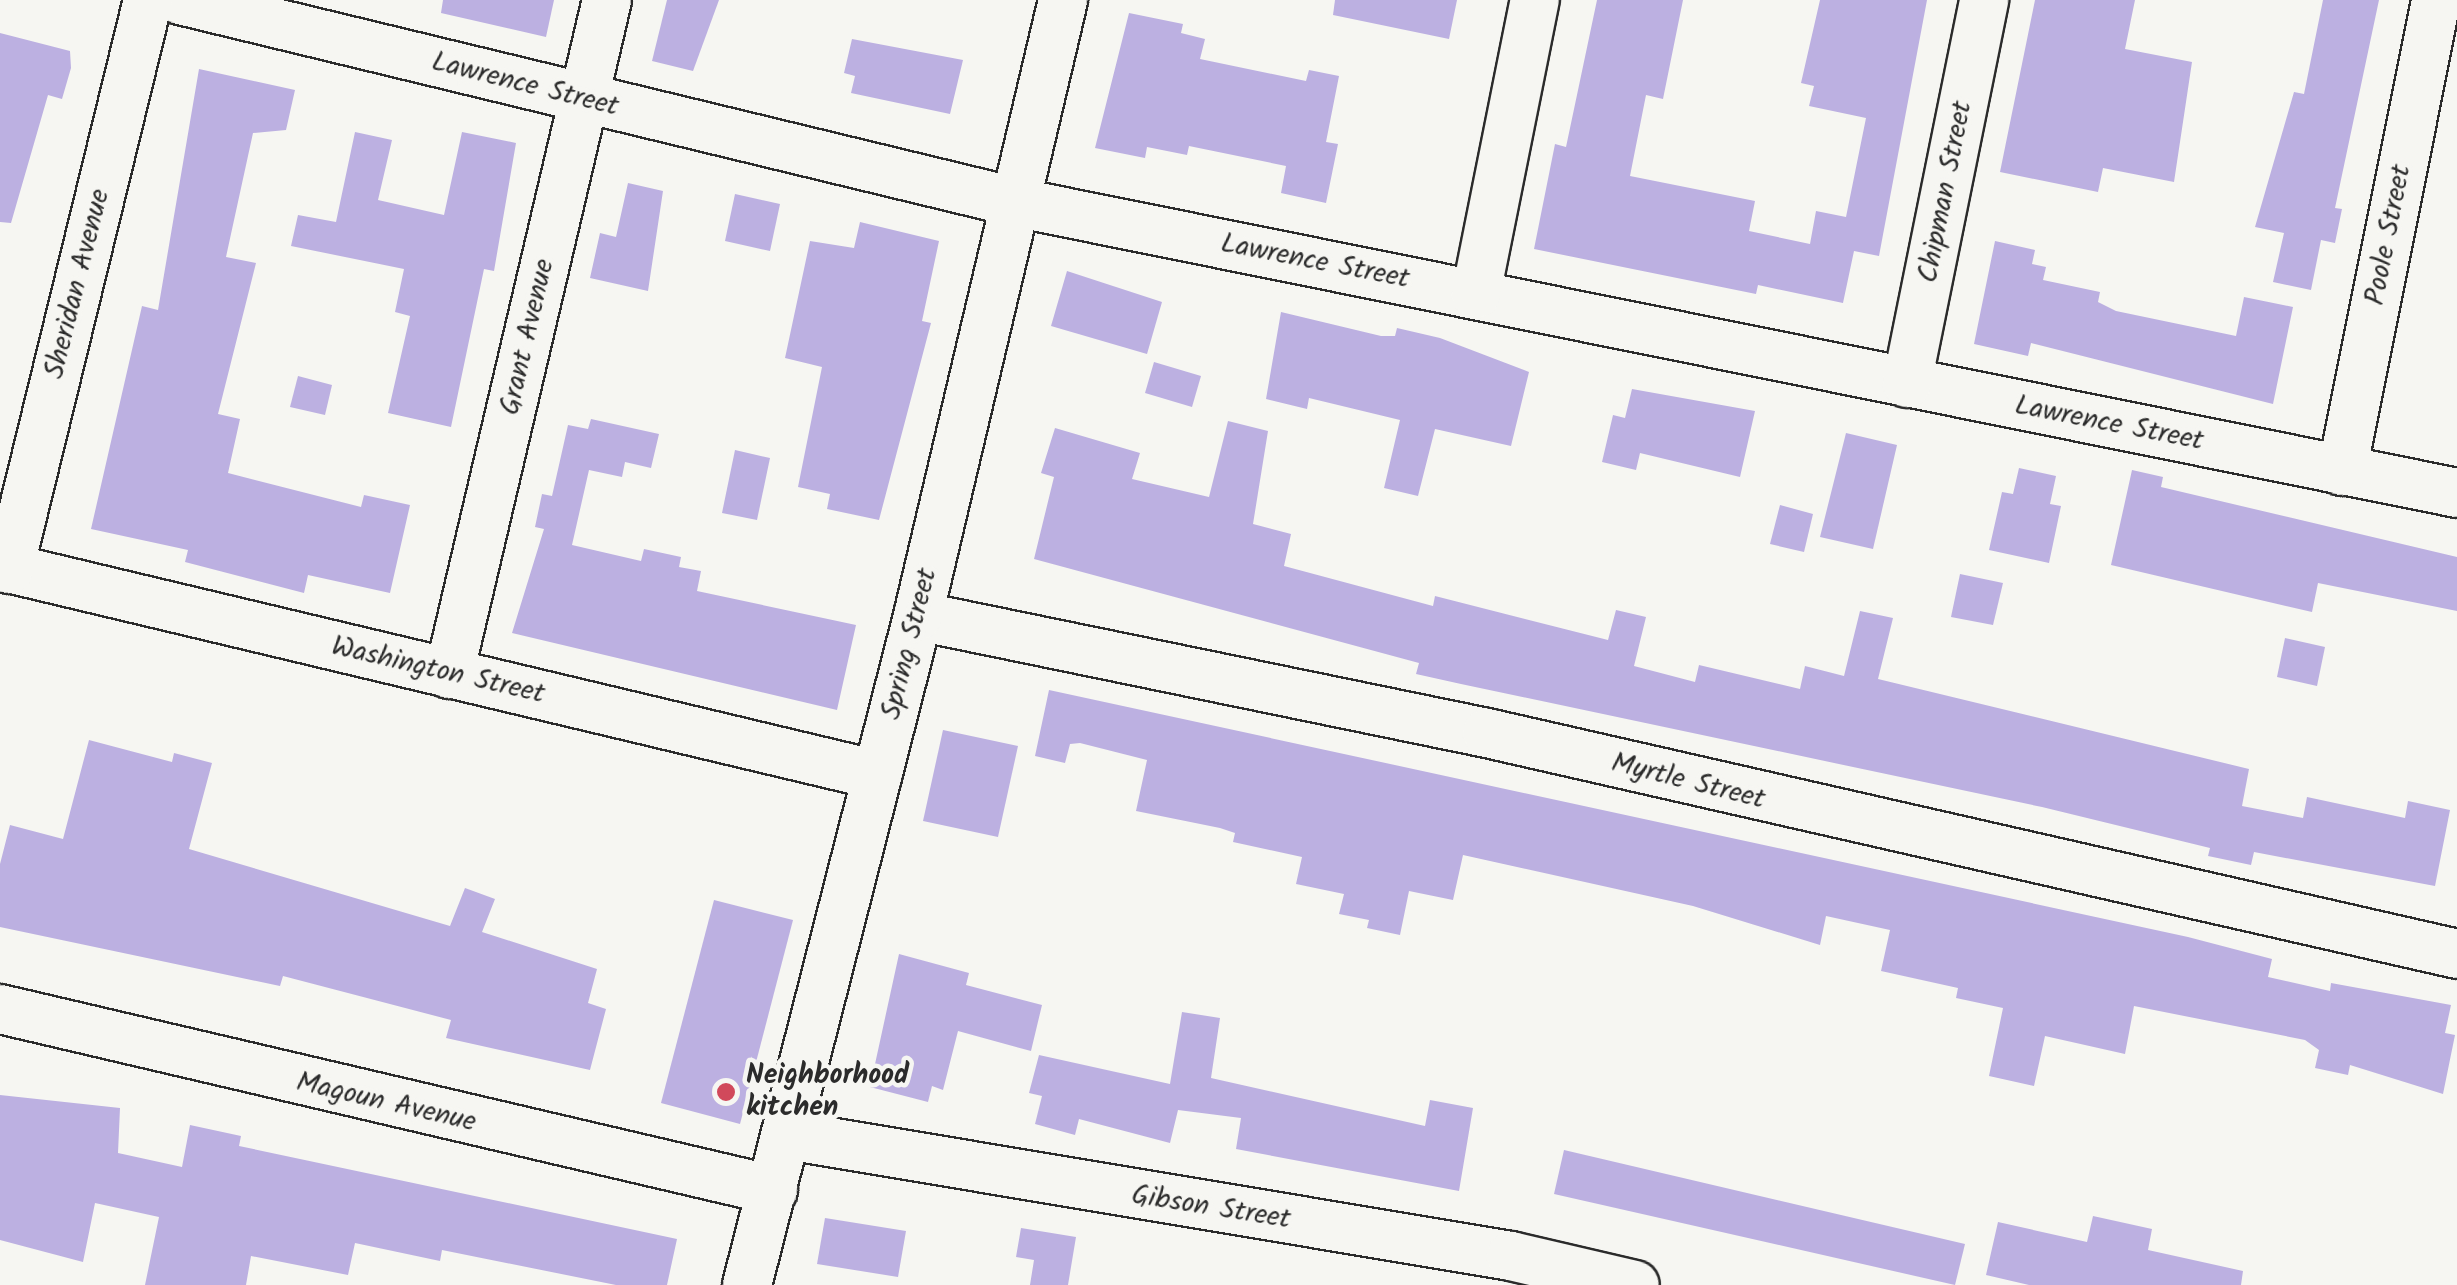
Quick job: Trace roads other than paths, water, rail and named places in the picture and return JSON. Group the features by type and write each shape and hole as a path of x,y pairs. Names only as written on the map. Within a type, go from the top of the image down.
{"street":[{"name":"Sheridan Avenue","path":"4,568 148,0"},
{"name":"Lawrence Street","path":"180,0 1019,202 2457,493"},
{"name":"Grant Avenue","path":"448,674 607,0"},
{"name":"Spring Street","path":"747,1285 918,616 1064,0"},
{"path":"1476,294 1535,0"},
{"name":"Chipman Street","path":"1907,383 1984,0"},
{"name":"Poole Street","path":"2342,471 2436,0"},
{"name":"Washington Street","path":"4,568 877,775"},
{"name":"Myrtle Street","path":"918,616 1487,733 2457,954"},
{"name":"Magoun Avenue","path":"0,1009 773,1190"},
{"name":"Gibson Street","path":"787,1134 1512,1256 1635,1285"}],"place":[{"name":"Neighborhood kitchen","path":"726,1092"}]}
